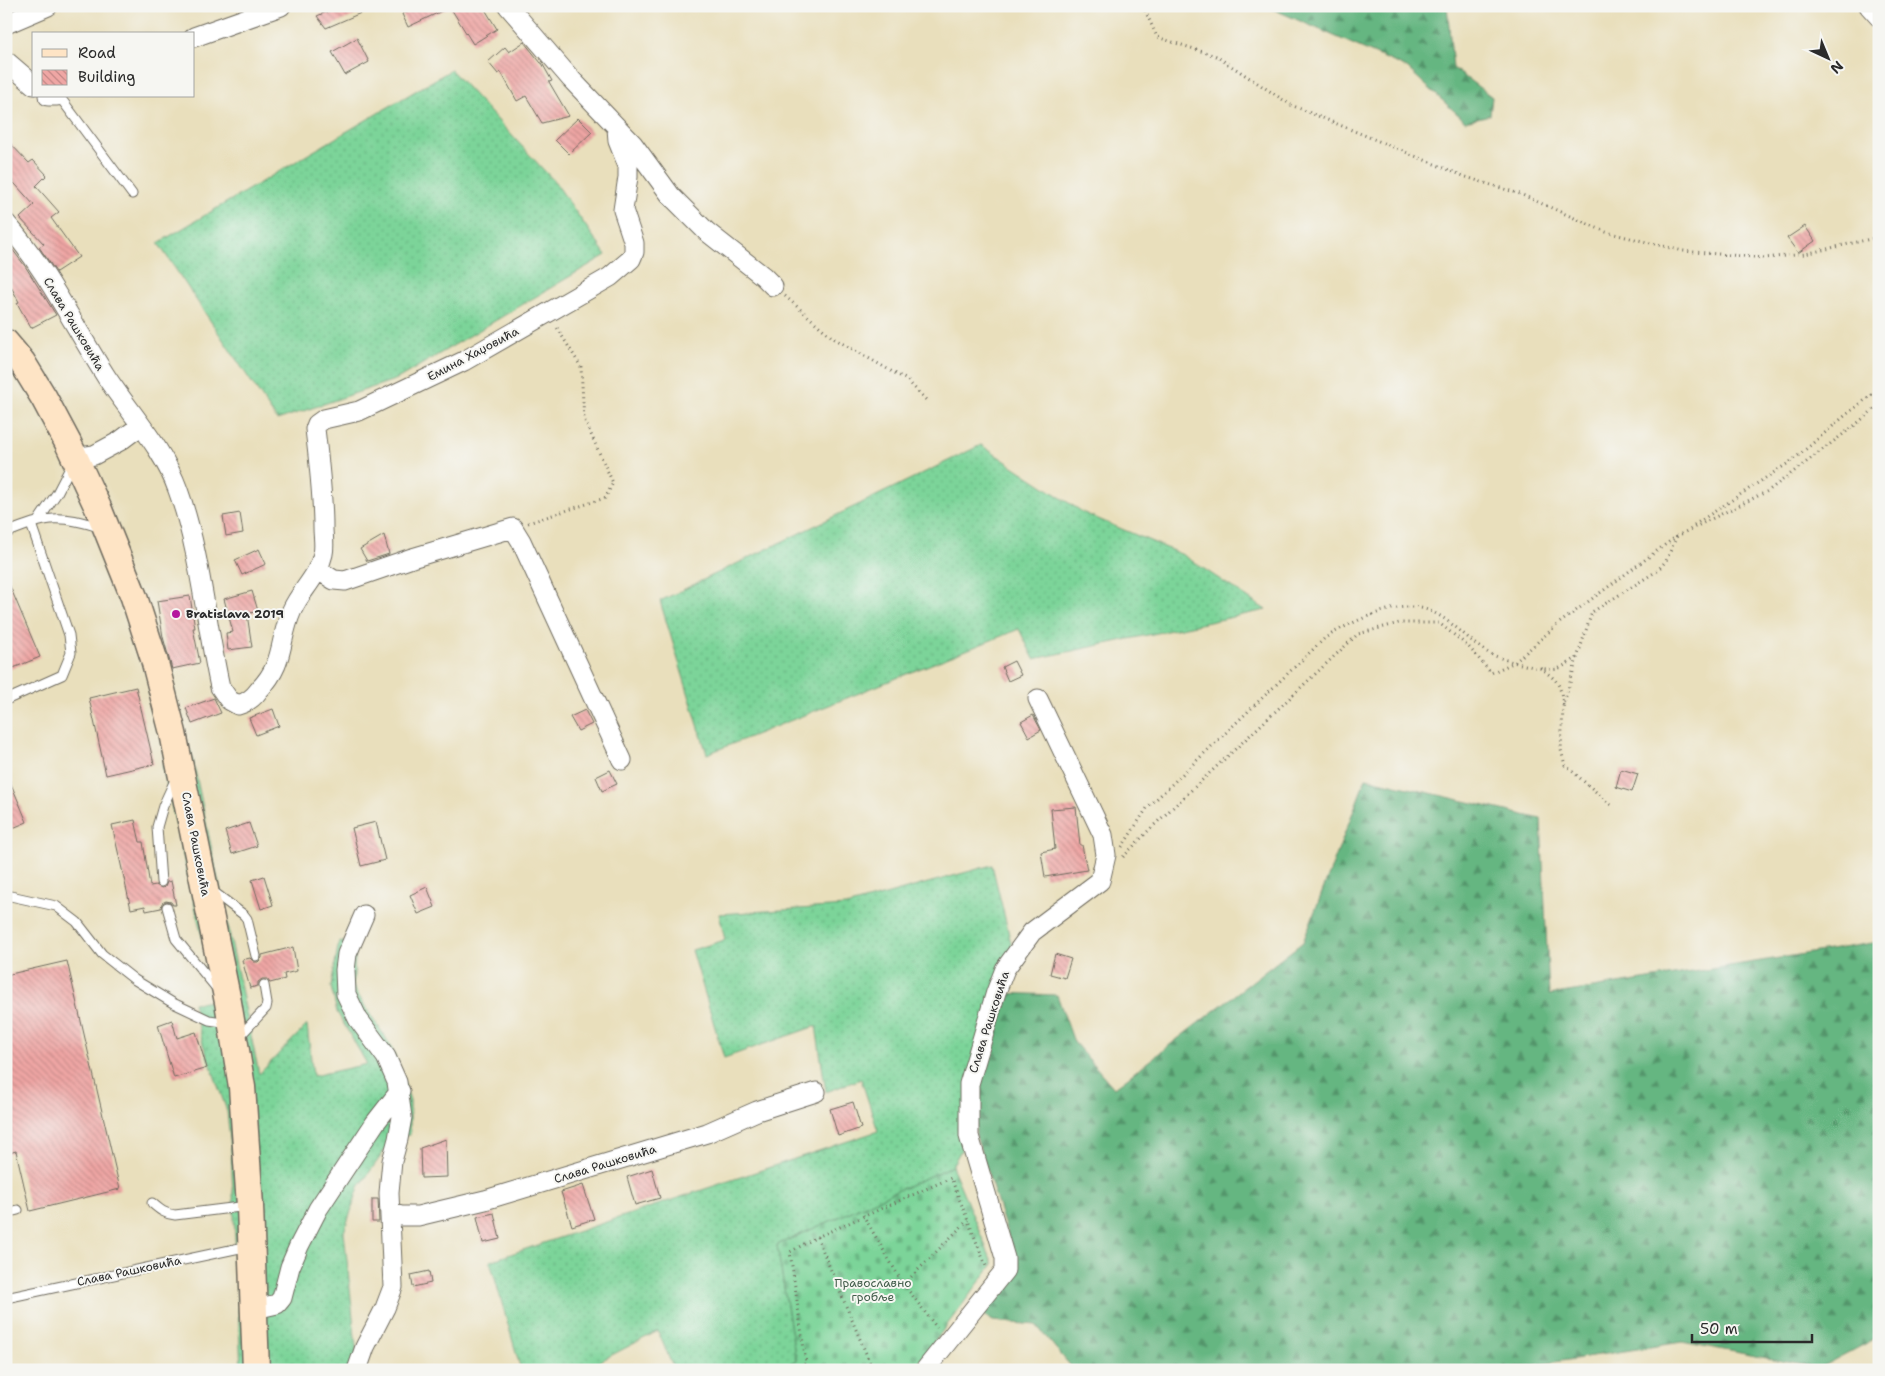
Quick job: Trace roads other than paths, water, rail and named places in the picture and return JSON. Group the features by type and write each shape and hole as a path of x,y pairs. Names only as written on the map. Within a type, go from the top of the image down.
{"main road":[{"name":"Слава Рашковића","path":"14,357 44,398 68,443 107,530 134,597 154,659 181,766 232,1023 244,1106 255,1309 256,1370"}],"street":[{"path":"6,24 48,6"},
{"path":"195,37 281,6"},
{"path":"508,6 570,79 640,153 671,196 706,231 773,286"},
{"path":"1869,6 1879,17"},
{"path":"6,61 32,83"},
{"name":"Емина Хаџовића","path":"314,577 324,554 323,506 315,429 317,424 324,419 359,411 447,369 610,277 631,259 634,252 634,243 623,210 628,166 618,141 617,128"},
{"name":"Слава Рашковића","path":"6,223 50,283 107,377 165,462 179,491 195,555 220,687 233,704 243,704 257,693 272,674 282,653 292,610 300,595 314,577"},
{"path":"74,458 94,456 120,441 140,426"},
{"path":"314,577 345,581 412,558 513,528 521,540 622,760"},
{"name":"Слава Рашковића","path":"925,1370 1005,1270 1005,1258 969,1136 970,1084 1004,969 1032,932 1100,881 1106,856 1103,835 1038,699"},
{"path":"357,1370 365,1347 385,1308 393,1286 389,1193 392,1161 402,1122 400,1091 386,1058 358,1018 346,994 345,970 347,954 364,915"},
{"path":"255,1309 277,1304 282,1298 290,1267 306,1230 375,1123 400,1091"},
{"name":"Слава Рашковића","path":"390,1213 401,1216 418,1216 485,1200 707,1133 757,1111 816,1092"}],"lane":[{"path":"60,98 132,194"},
{"path":"34,522 63,482 74,458"},
{"path":"6,533 34,522 62,518 78,520 107,530"},
{"path":"6,700 62,674 71,653 69,635 34,522"},
{"path":"162,882 157,826 163,806 181,766"},
{"path":"204,885 247,919 256,956"},
{"path":"6,896 56,906 77,922 102,954 135,980 173,1003 208,1020 232,1023 266,1008 264,984"},
{"path":"167,907 176,939 232,1023"},
{"path":"152,1203 160,1211 176,1215 250,1206"},
{"path":"6,1213 18,1210"},
{"name":"Слава Рашковића","path":"6,1298 252,1245"}],"place":[{"name":"Bratislava 2019","path":"176,614"}],"park label":[{"name":"Православно гробље","path":"873,1290"}]}
